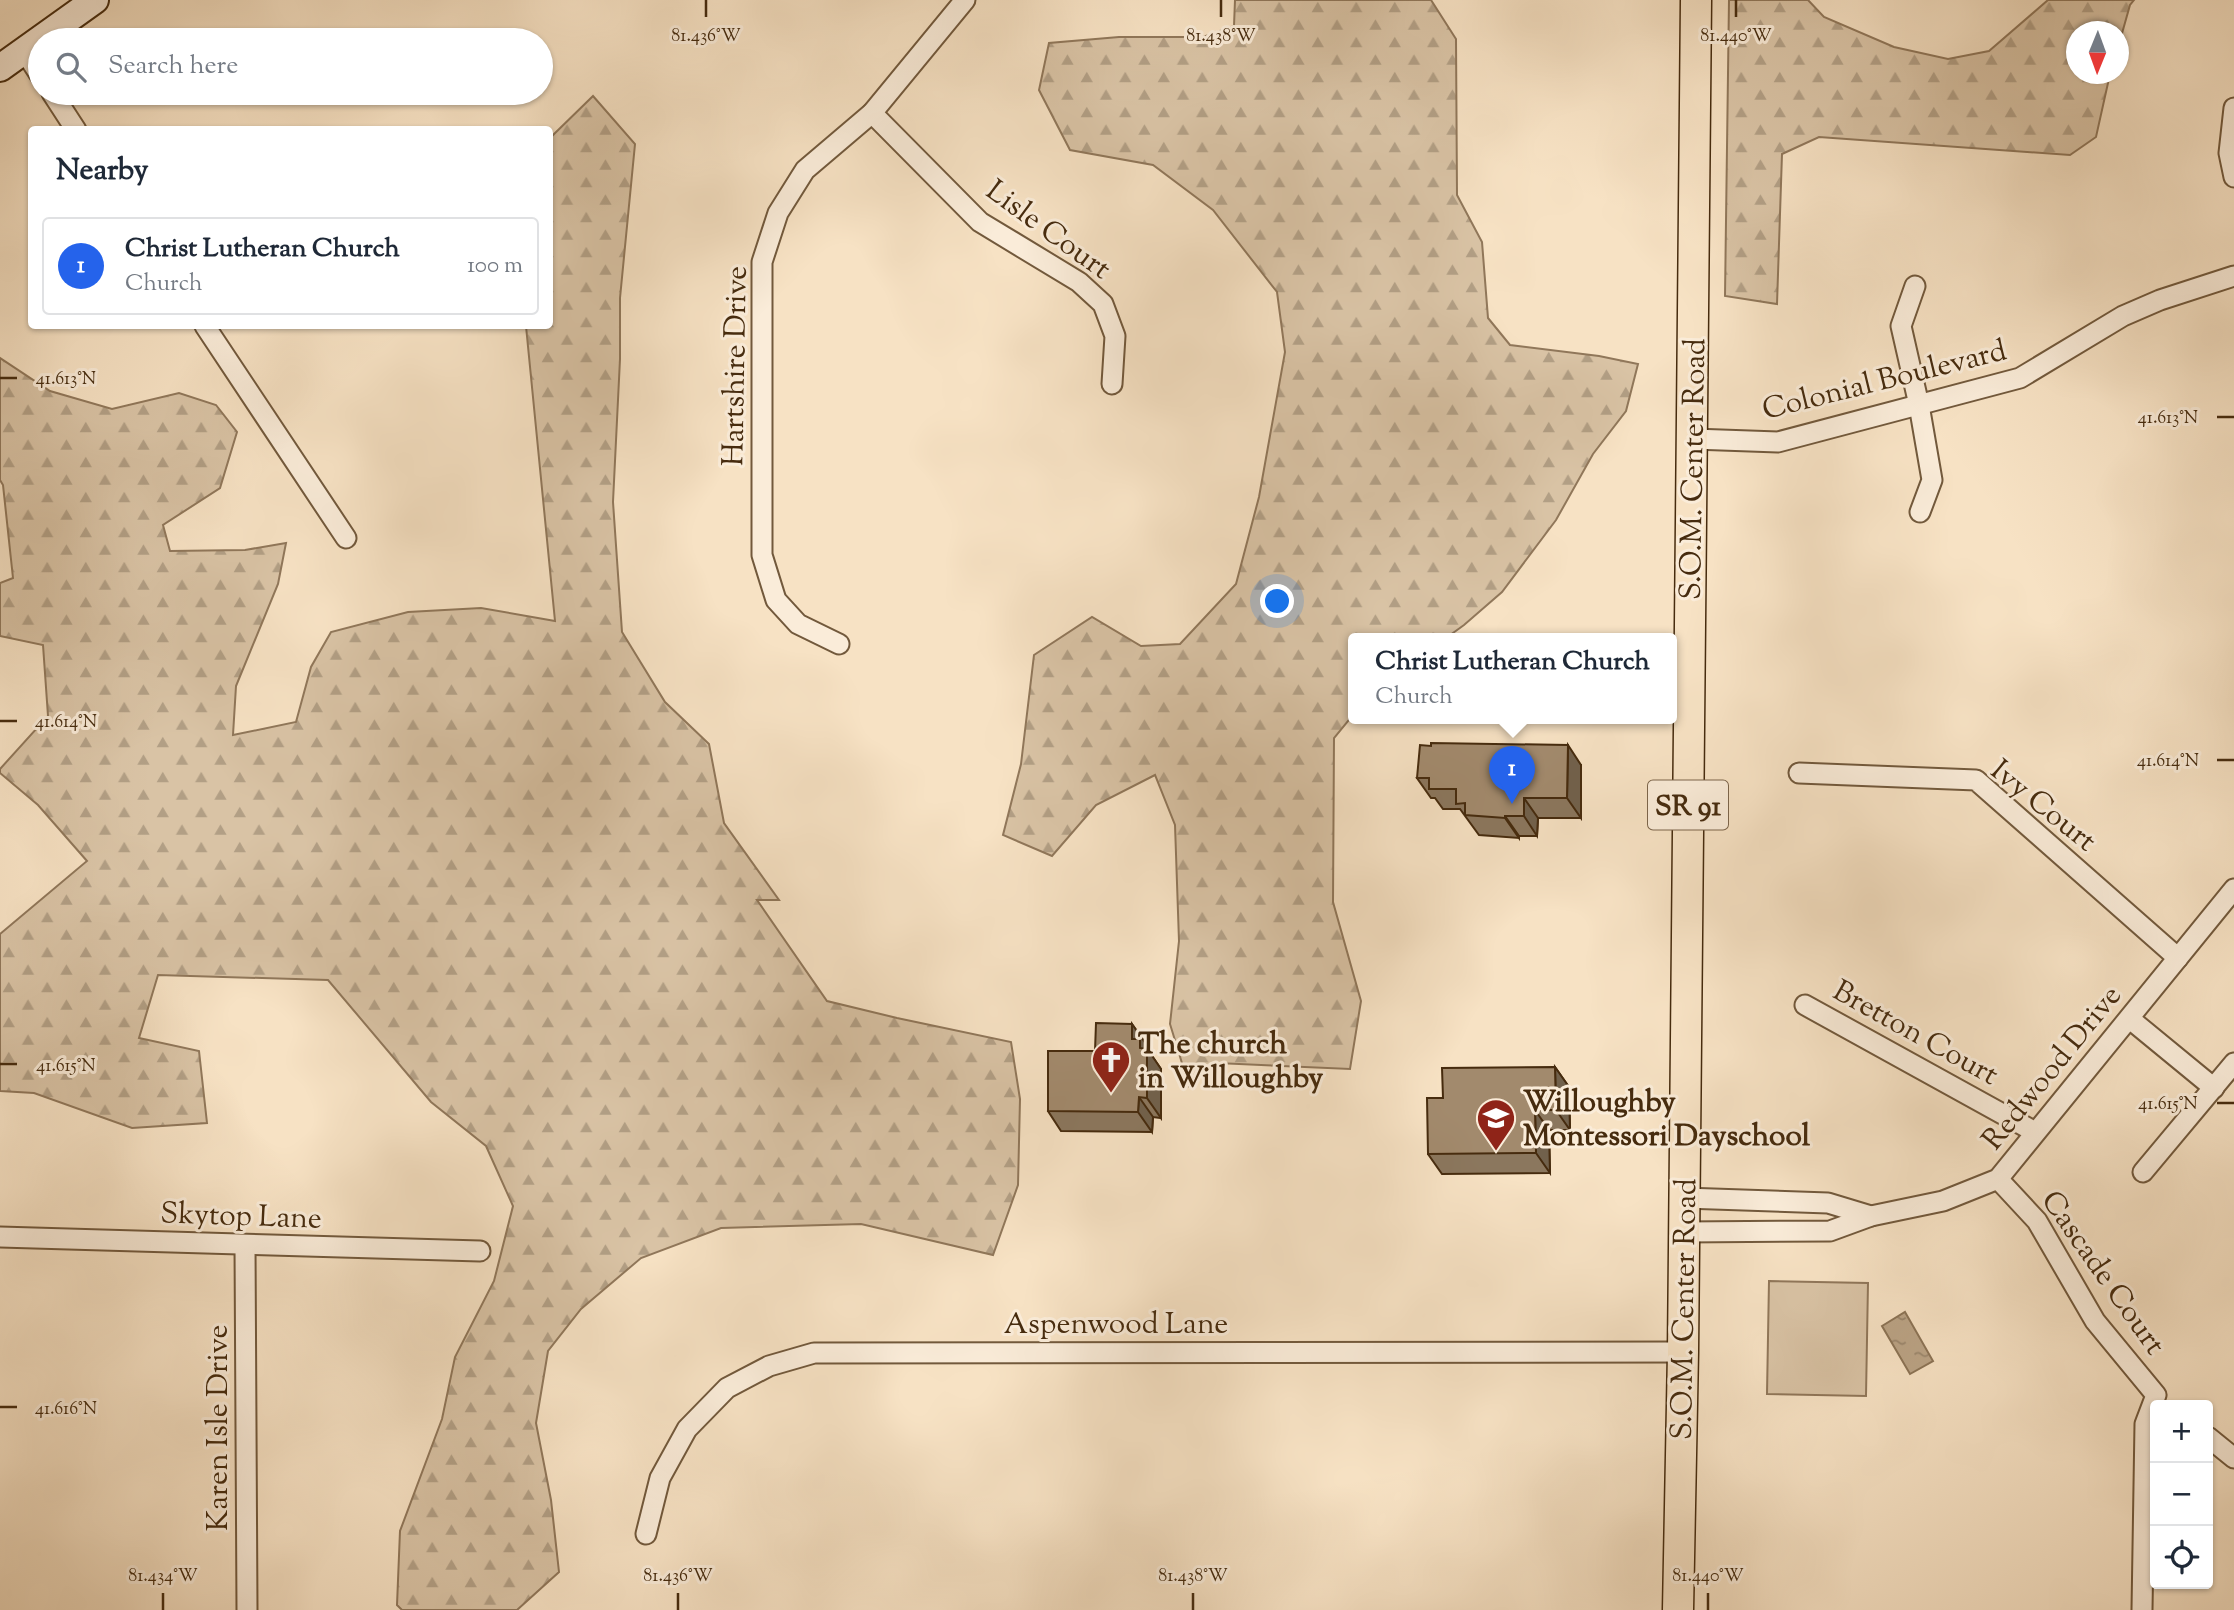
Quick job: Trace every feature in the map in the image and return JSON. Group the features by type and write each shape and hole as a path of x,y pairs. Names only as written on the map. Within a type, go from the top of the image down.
{"main road":[{"path":"57,28 96,0"},
{"name":"S.O.M. Center Road","path":"1678,1610 1684,1352 1696,0"},
{"path":"0,68 28,49"}],"street":[{"name":"Hartshire Drive","path":"839,644 798,624 776,600 762,555 762,262 778,213 805,170 872,113 965,0"},
{"path":"25,51 28,56"},
{"path":"60,105 73,126"},
{"path":"2234,108 2229,153 2234,177"},
{"name":"Lisle Court","path":"872,113 980,222 1079,282 1103,304 1115,336 1112,384"},
{"name":"Colonial Boulevard","path":"1693,439 1778,442 2021,378 2123,316 2160,300 2234,276"},
{"path":"1915,286 1901,326 1932,480 1920,512"},
{"path":"207,329 346,538"},
{"name":"Ivy Court","path":"1799,773 1976,780 2178,958"},
{"name":"Redwood Drive","path":"1684,1232 1830,1231 1871,1216 1943,1201 1998,1179 2234,889"},
{"name":"Bretton Court","path":"1805,1005 2035,1132"},
{"path":"2130,1019 2214,1088"},
{"path":"2143,1172 2234,1063"},
{"name":"Cascade Court","path":"1998,1179 2037,1221 2095,1321 2162,1400"},
{"name":"Redwood Drive","path":"1684,1198 1828,1203 1871,1216"},
{"name":"Skytop Lane","path":"0,1237 480,1251"},
{"name":"Karen Isle Drive","path":"245,1245 247,1610"},
{"name":"Aspenwood Lane","path":"646,1534 660,1478 687,1429 727,1388 769,1366 814,1353 1684,1352"},
{"name":"Cascade Court","path":"2142,1610 2145,1424 2150,1417"},
{"path":"2213,1441 2234,1458"}],"green space":[{"path":"1235,0 1431,0 1456,39 1457,195 1482,242 1488,318 1510,345 1599,356 1638,364 1626,411 1593,454 1556,520 1502,592 1453,633 1348,633 1348,721 1334,738 1333,902 1361,1001 1350,1069 1217,1063 1189,1086 1170,1024 1179,941 1175,825 1155,775 1096,805 1052,856 1003,835 1021,764 1034,655 1092,617 1141,646 1180,644 1236,584 1259,497 1285,352 1277,292 1213,210 1153,165 1070,150 1039,90 1049,43 1119,37 1203,37 1234,26"},
{"path":"1729,0 1808,0 1824,17 1894,47 1948,59 1989,51 2048,0 2134,0 2125,21 2066,21 2066,84 2108,84 2096,137 2070,155 1819,137 1782,154 1777,304 1725,296"},
{"path":"593,96 635,144 620,298 613,502 622,632 665,702 709,744 724,823 779,900 757,900 827,1001 1011,1042 1020,1099 1018,1185 993,1255 861,1224 721,1228 641,1258 581,1309 548,1351 536,1423 551,1500 559,1572 517,1610 402,1610 397,1605 400,1531 442,1419 455,1357 494,1281 513,1206 486,1146 431,1102 328,980 158,975 139,1038 199,1051 207,1123 132,1128 34,1093 0,1091 0,934 87,861 38,805 0,773 0,769 48,716 43,645 0,636 0,583 13,578 3,485 0,480 0,358 50,391 112,409 179,393 216,405 237,432 220,488 163,525 170,551 245,550 286,543 278,584 236,686 233,735 296,722 311,667 331,632 408,612 481,608 555,621 526,329 553,329 553,135"},
{"path":"1769,1281 1868,1283 1866,1396 1767,1394"}],"water":[{"path":"1905,1312 1933,1361 1910,1374 1882,1326"}],"building":[{"path":"1431,743 1568,745 1567,798 1524,798 1524,816 1505,818 1465,815 1465,803 1456,804 1456,789 1429,789 1429,778 1417,778 1420,745 1431,746"},
{"name":"The church in Willoughby","path":"1096,1023 1132,1024 1132,1039 1140,1039 1140,1048 1147,1049 1147,1098 1139,1097 1138,1112 1048,1111 1048,1051 1095,1051"},
{"name":"Willoughby Montessori Dayschool","path":"1555,1067 1556,1110 1535,1110 1536,1153 1428,1154 1427,1098 1443,1098 1442,1068"}],"place":[{"name":"Christ Lutheran Church","path":"1512,804"},
{"name":"The church in Willoughby","path":"1111,1094"},
{"name":"Willoughby Montessori Dayschool","path":"1496,1152"}]}
